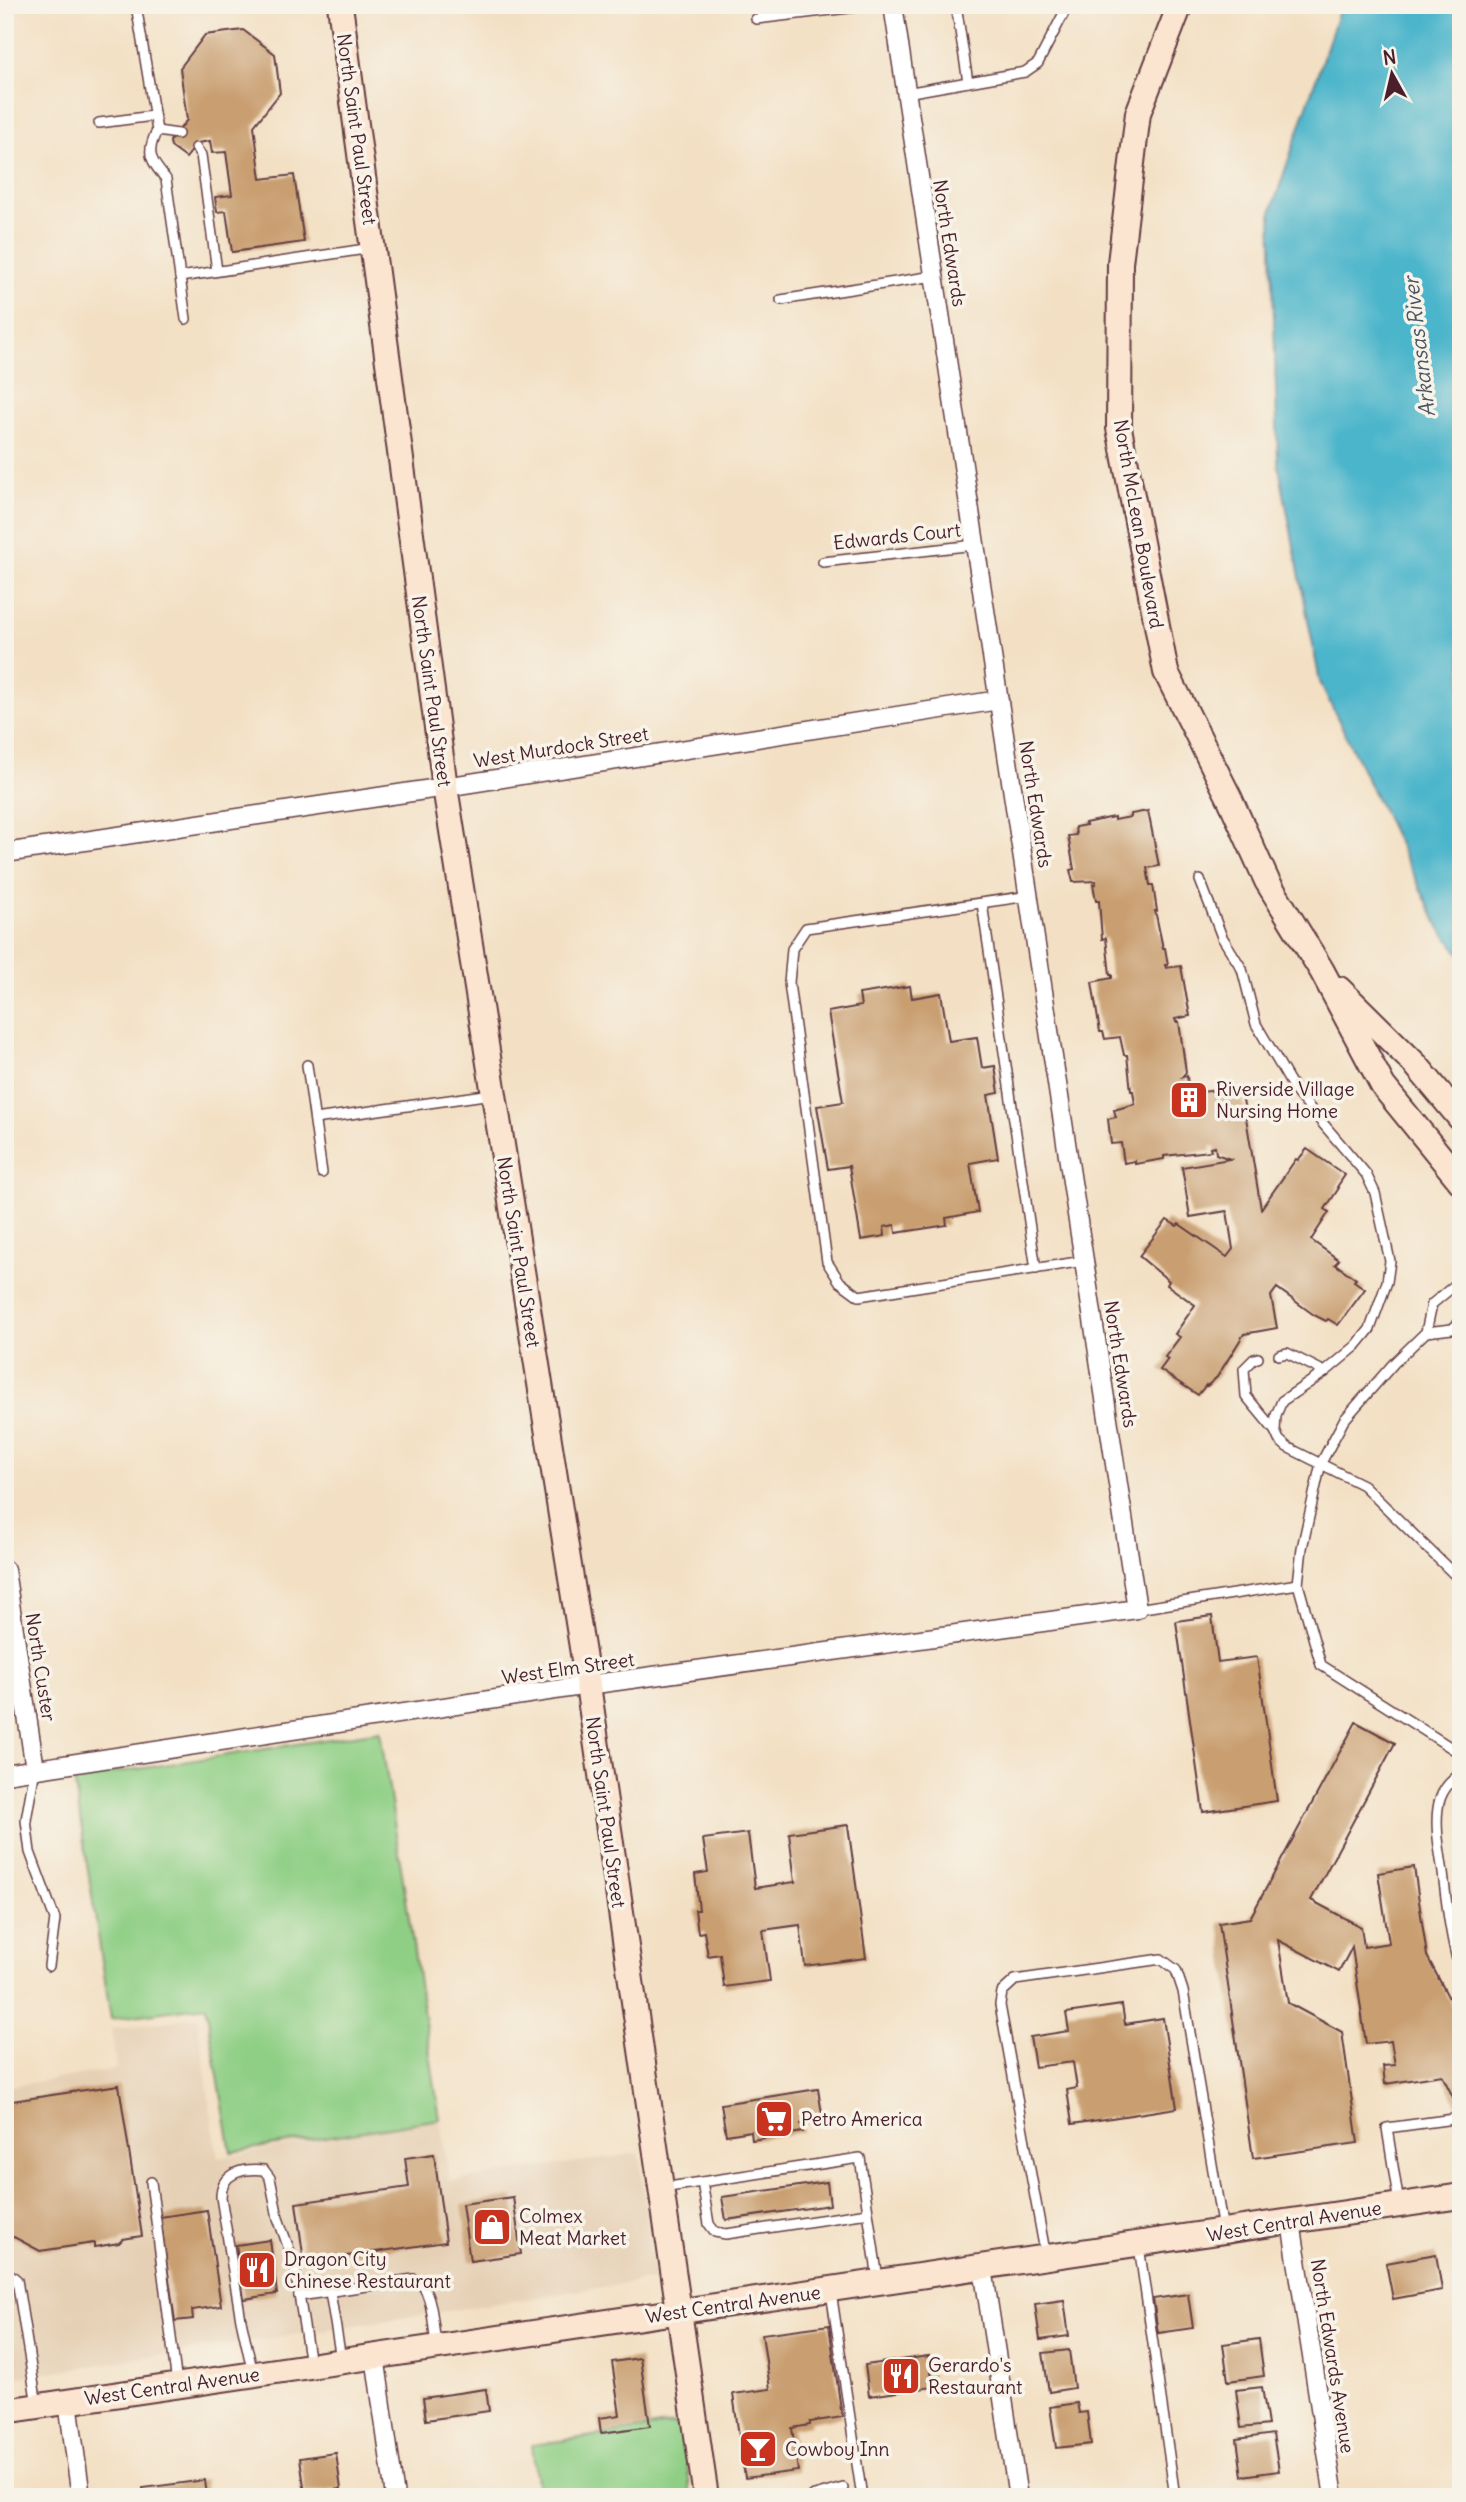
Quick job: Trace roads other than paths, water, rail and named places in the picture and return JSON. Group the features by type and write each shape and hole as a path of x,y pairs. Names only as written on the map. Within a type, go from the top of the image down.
{"main road":[{"name":"North Saint Paul Street","path":"340,5 445,787 588,1685 706,2497"},
{"name":"North McLean Boulevard","path":"1180,5 1138,113 1120,263 1119,428 1166,672 1229,797 1267,881 1322,971 1383,1087 1461,1182"},
{"name":"North McLean Boulevard","path":"1322,971 1416,1065 1461,1119"},
{"name":"West Central Avenue","path":"5,2411 1461,2196"}],"street":[{"name":"North Edwards","path":"893,5 1137,1609"},
{"name":"West Murdock Street","path":"5,853 999,700"},
{"name":"North Custer","path":"5,1570 35,1769"},
{"name":"West Elm Street","path":"5,1774 588,1685 1137,1609"},
{"name":"North Edwards Avenue","path":"1291,2222 1334,2497"},
{"path":"983,2268 1018,2497"},
{"path":"375,2356 395,2497"},
{"path":"68,2402 81,2497"}],"lane":[{"path":"136,5 157,131 149,145 152,162 166,179 186,319"},
{"path":"756,19 874,5"},
{"path":"956,5 968,82"},
{"path":"906,93 1025,72 1038,63 1067,7"},
{"path":"100,123 153,116"},
{"path":"157,131 178,134"},
{"path":"196,148 201,155 217,271"},
{"path":"180,277 372,247"},
{"path":"781,300 934,276"},
{"name":"Edwards Court","path":"823,562 975,545"},
{"path":"1200,880 1222,937 1242,969 1256,1024 1296,1092 1366,1174 1379,1206 1390,1261 1378,1313 1370,1329 1356,1346 1325,1372 1282,1401 1276,1415 1275,1431"},
{"path":"1029,896 806,928 792,949 789,983 827,1262 841,1282 859,1296 1084,1261"},
{"path":"982,903 1036,1269"},
{"path":"307,1065 323,1173"},
{"path":"314,1119 494,1094"},
{"path":"1461,1280 1432,1304 1426,1332 1394,1363 1344,1420 1321,1463 1298,1584 1321,1665 1461,1754"},
{"path":"1426,1332 1451,1329 1461,1321"},
{"path":"1279,1355 1287,1353 1325,1372"},
{"path":"1258,1358 1244,1369 1246,1395 1279,1440 1287,1447 1363,1485 1461,1581"},
{"path":"1137,1609 1298,1584"},
{"path":"35,1769 26,1820 30,1852 55,1919 49,1966"},
{"path":"1461,1773 1446,1786 1441,1796 1437,1829 1452,1942 1461,1974"},
{"path":"1046,2259 1000,2005 1002,1992 1015,1980 1161,1959 1177,1970 1183,1992 1223,2232"},
{"path":"1399,2205 1387,2128 1461,2118"},
{"path":"660,2188 860,2158 878,2283"},
{"path":"253,2374 241,2320 221,2197 221,2186 226,2179 237,2172 251,2169 264,2170 270,2178 278,2218 294,2263 310,2365"},
{"path":"151,2182 177,2386"},
{"path":"702,2182 709,2224 715,2232 726,2234 868,2213"},
{"path":"1139,2245 1175,2497"},
{"path":"5,2270 17,2280 37,2406"},
{"path":"299,2296 414,2279 422,2281 427,2289 436,2347"},
{"path":"831,2290 862,2497"},
{"path":"330,2292 341,2361"},
{"path":"811,2497 843,2488"}],"water":[{"name":"Arkansas River","path":"1341,5 1461,5 1461,955 1439,927 1320,682 1278,463 1271,212"}],"place":[{"name":"Riverside Village Nursing Home","path":"1189,1100"},
{"name":"Petro America","path":"774,2119"},
{"name":"Colmex Meat Market","path":"492,2227"},
{"name":"Dragon City Chinese Restaurant","path":"257,2270"},
{"name":"Gerardo's Restaurant","path":"901,2376"},
{"name":"Cowboy Inn","path":"758,2449"}]}
